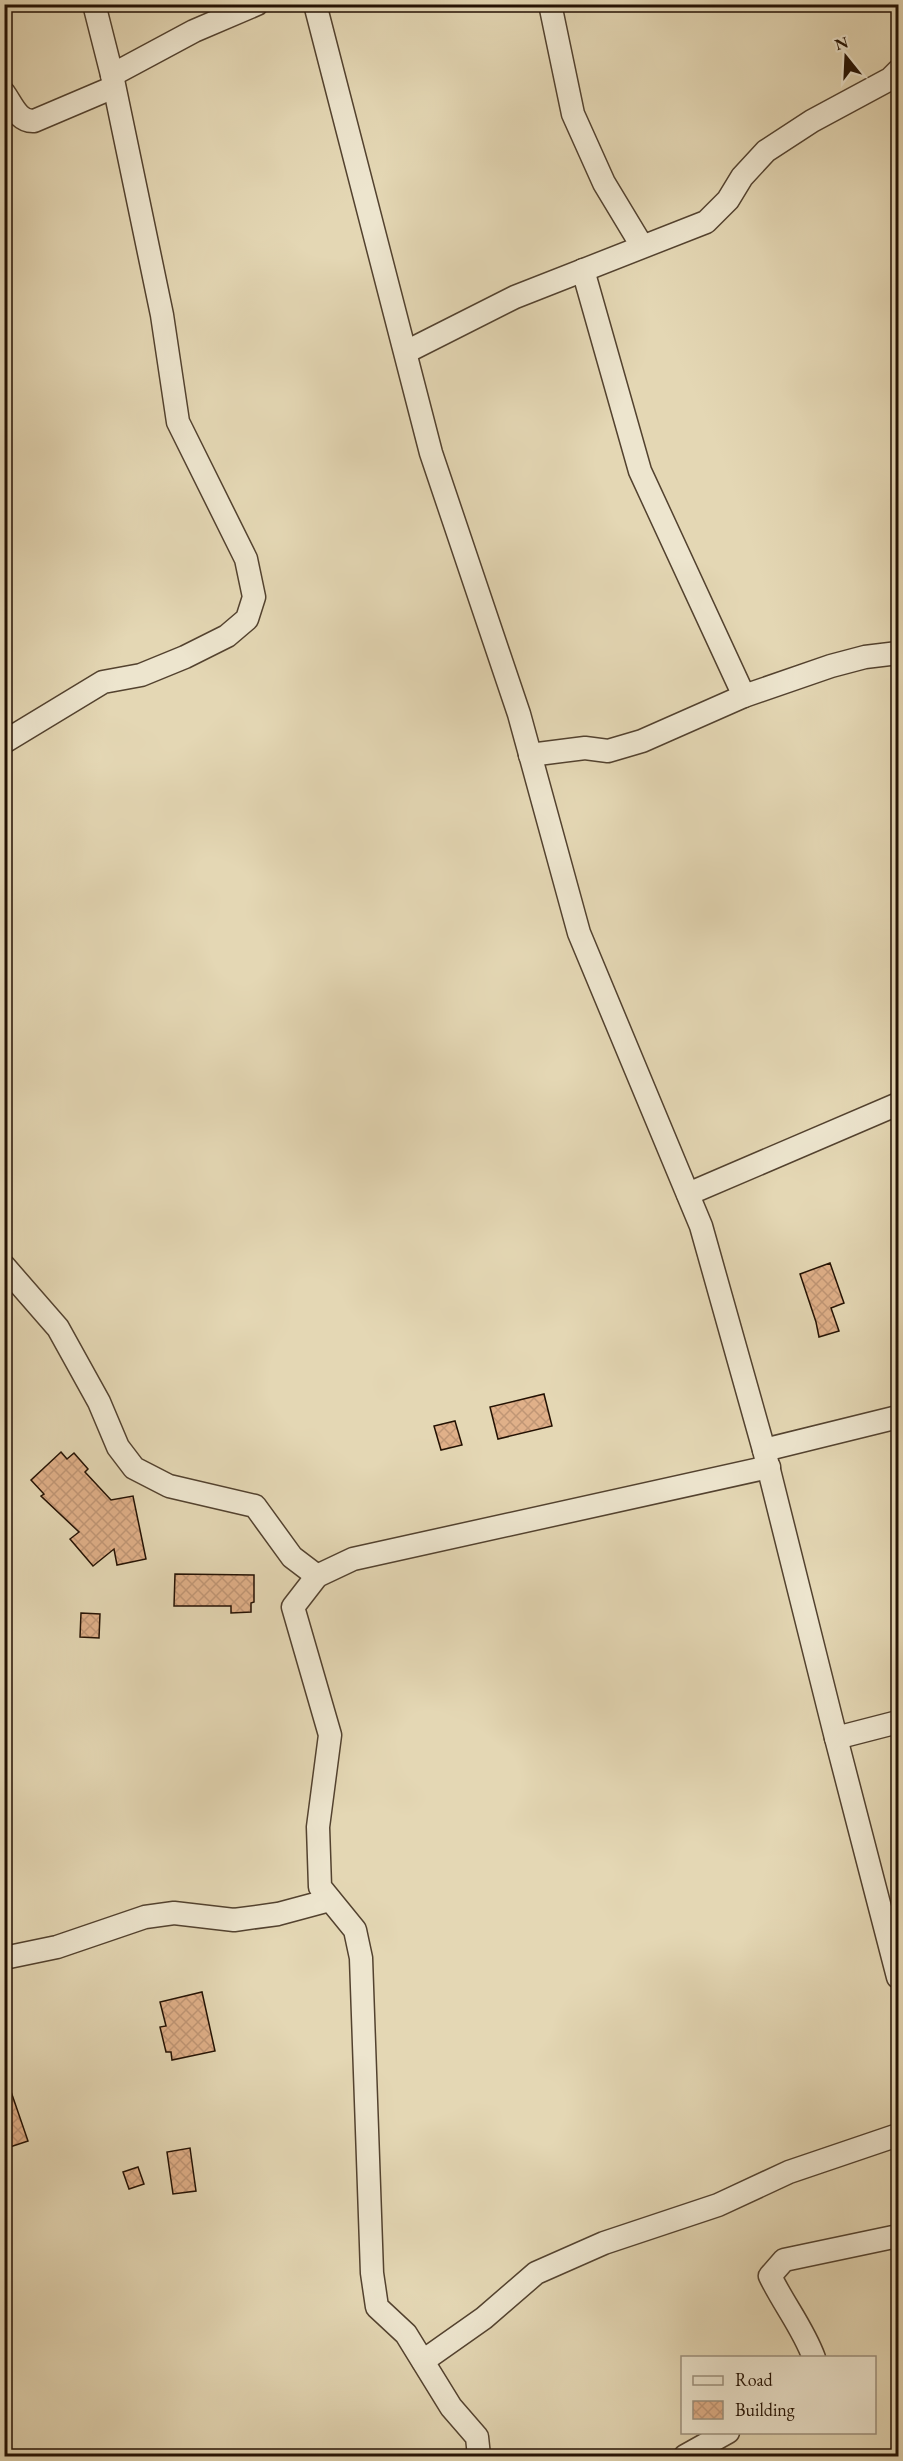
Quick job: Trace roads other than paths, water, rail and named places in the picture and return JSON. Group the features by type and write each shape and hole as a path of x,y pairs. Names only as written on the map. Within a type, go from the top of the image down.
{"street":[{"path":"4,742 104,682 141,675 227,636 247,619 254,597 246,559 178,422 162,315 113,81 94,4"},
{"path":"4,93 19,116 34,121 113,81 194,31 256,4"},
{"path":"315,4 431,453 530,755 579,933 701,1226 766,1458 898,1977"},
{"path":"550,4 573,114 604,183 642,246"},
{"path":"406,352 515,297 706,222 728,200 742,177 766,151 812,121 890,79 898,71"},
{"path":"583,270 640,471 744,696"},
{"path":"530,755 585,748 608,751 619,748 642,741 744,696 831,666 865,657 898,653"},
{"path":"688,1194 822,1139 898,1104"},
{"path":"4,1266 58,1328 99,1402 118,1447 134,1468 170,1486 255,1506 292,1557 317,1576"},
{"path":"479,2457 477,2437 452,2407 406,2334 377,2307 372,2273 361,1958 355,1930 320,1887 318,1827 330,1735 293,1606 317,1576 353,1560 766,1458 898,1418"},
{"path":"836,1738 898,1722"},
{"path":"4,1958 57,1947 145,1917 174,1913 234,1920 278,1914 330,1900"},
{"path":"423,2361 484,2318 536,2273 604,2243 718,2205 789,2172 898,2135"},
{"path":"813,2356 804,2332 784,2304 770,2276 784,2260 898,2236"},
{"path":"685,2457 726,2434"}]}
